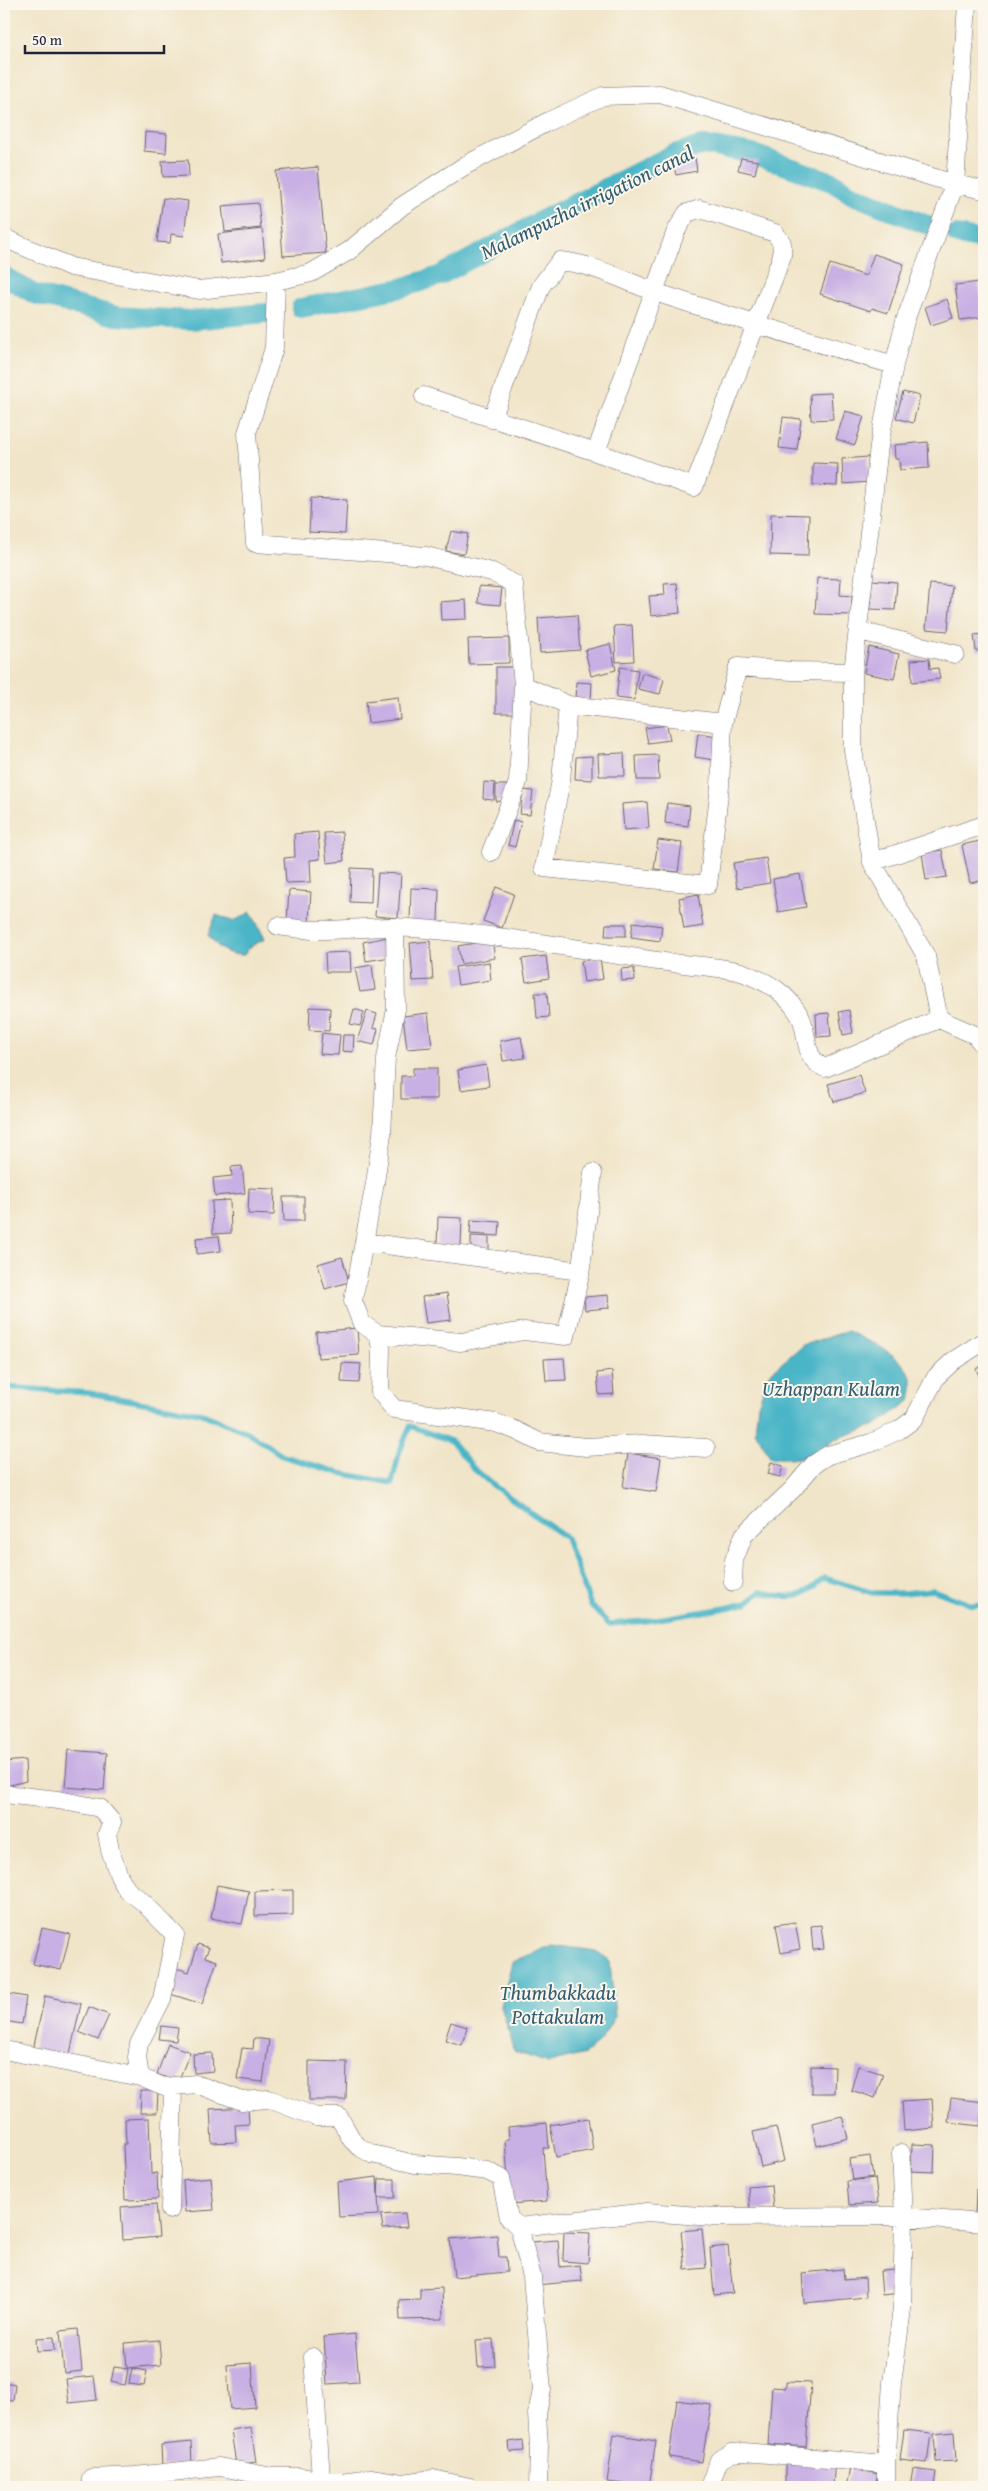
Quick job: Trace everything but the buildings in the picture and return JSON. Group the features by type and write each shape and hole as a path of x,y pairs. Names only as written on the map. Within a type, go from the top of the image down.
{"street":[{"path":"939,1020 926,956 872,862 853,750 853,672 879,446 894,365 905,321 955,184 966,4"},
{"path":"4,238 71,267 199,290 276,281 311,273 348,251 402,206 466,165 549,121 603,96 660,94 955,184 984,190"},
{"path":"424,396 596,452 694,487 782,256 782,243 775,233 700,209 687,213 676,232 596,452"},
{"path":"492,419 541,286 560,260 578,262 655,292 756,325 894,365"},
{"path":"276,281 274,348 247,433 255,542 426,556 492,572 514,584 523,685 518,782 491,852"},
{"path":"859,631 955,654"},
{"path":"568,705 561,780 544,868 598,876 708,885 720,786 723,723 738,667 792,671 853,672"},
{"path":"523,685 568,705 723,723"},
{"path":"872,862 984,825"},
{"path":"278,926 313,930 395,927 498,936 559,947 596,950 658,961 742,972 778,988 801,1017 804,1038 814,1060 824,1068 939,1020 975,1035 984,1046"},
{"path":"395,927 396,1009 386,1058 382,1134 354,1301 362,1324 378,1334 461,1342 524,1331 566,1336 580,1271 593,1173"},
{"path":"364,1242 580,1271"},
{"path":"378,1334 381,1348 380,1392 394,1409 496,1423 516,1430 539,1442 586,1446 642,1444 706,1448"},
{"path":"733,1582 734,1560 744,1535 792,1490 814,1464 828,1455 871,1443 899,1430 914,1419 936,1377 953,1361 984,1341"},
{"path":"4,1794 58,1800 100,1808 112,1822 107,1834 110,1850 119,1876 127,1890 143,1902 175,1935 162,1999 139,2044 140,2077"},
{"path":"4,2050 140,2077 158,2086 196,2084 242,2101 269,2099 316,2117 339,2118 352,2140 359,2147 372,2154 415,2164 457,2167 487,2172 501,2178 509,2218 519,2228 532,2276 542,2390 536,2414 539,2446 538,2487"},
{"path":"170,2210 173,2086"},
{"path":"886,2487 892,2383 902,2309 904,2217 901,2153"},
{"path":"519,2228 647,2212 713,2217 904,2217 984,2223"},
{"path":"313,2358 321,2479"},
{"path":"709,2487 719,2460 732,2453 886,2464"},
{"path":"90,2487 91,2478 136,2476 219,2467 273,2477 321,2479 341,2482 371,2478 402,2483 432,2479 470,2487"}],"water":[{"path":"251,912 265,939 251,946 244,955 232,954 223,950 208,935 216,915 234,921"},
{"name":"Uzhappan Kulam","path":"848,1331 886,1350 902,1363 912,1381 910,1401 876,1425 835,1439 802,1458 771,1458 755,1431 758,1405 769,1374 803,1345"},
{"name":"Thumbakkadu Pottakulam","path":"551,1945 597,1951 610,1962 615,2016 601,2040 585,2054 549,2063 515,2052 501,2006 512,1962"}],"waterway":[{"name":"Malampuzha irrigation canal","path":"301,308 401,288 439,276 542,220 674,154 704,145 753,154 832,182 853,195 925,224"},
{"name":"Malampuzha irrigation canal","path":"957,235 984,240"},
{"name":"Malampuzha irrigation canal","path":"4,276 34,294 116,316 191,320 266,313"},
{"path":"4,1387 89,1393 200,1413 247,1432 283,1456 340,1473 392,1483 399,1453 410,1426 451,1441 475,1470 490,1483 566,1538 591,1606 609,1624 645,1621 726,1608 747,1603 760,1592 788,1597 801,1595 824,1578 873,1593 904,1593 933,1590 972,1605 984,1604"}]}
